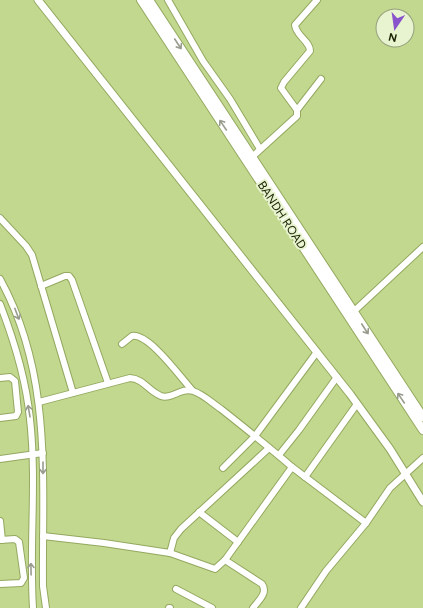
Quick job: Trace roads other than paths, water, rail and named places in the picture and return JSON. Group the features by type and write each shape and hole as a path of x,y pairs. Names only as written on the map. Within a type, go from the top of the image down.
{"main road":[{"name":"BANDH ROAD","path":"141,0 351,314 423,417"},
{"name":"BANDH ROAD","path":"150,0 252,157 423,430"}],"street":[{"path":"38,0 358,404 406,473 423,502"},
{"path":"168,0 199,55 230,99 260,149"},
{"path":"297,110 281,88 284,82 310,51 310,46 297,32 295,25 316,0"},
{"path":"252,157 295,118 297,110 321,79"},
{"path":"0,218 26,246 32,255 73,393"},
{"path":"351,314 423,247"},
{"path":"41,286 65,276 69,276 72,280 108,383"},
{"path":"0,279 11,299 23,331 32,360 39,402 43,453 42,586 46,608"},
{"path":"0,304 13,336 30,418 33,481 30,570 33,608"},
{"path":"122,344 132,336 142,338 160,353 192,390 200,394 255,436 292,467 366,523"},
{"path":"223,468 255,436 317,352"},
{"path":"0,378 10,377 14,381 18,412 16,416 0,418"},
{"path":"279,455 337,377"},
{"path":"39,402 130,378 137,378 160,396 165,397 185,390 192,390"},
{"path":"305,477 358,404"},
{"path":"170,553 174,538 199,512 269,448"},
{"path":"0,459 43,453"},
{"path":"301,608 326,571 366,523 390,488 423,458"},
{"path":"43,536 170,553 211,568 218,568 292,467"},
{"path":"199,512 238,542"},
{"path":"0,521 1,540 15,539 19,542 24,578 21,583 0,584"},
{"path":"225,560 262,584 264,587 264,593 253,608"},
{"path":"176,589 212,608"}]}
